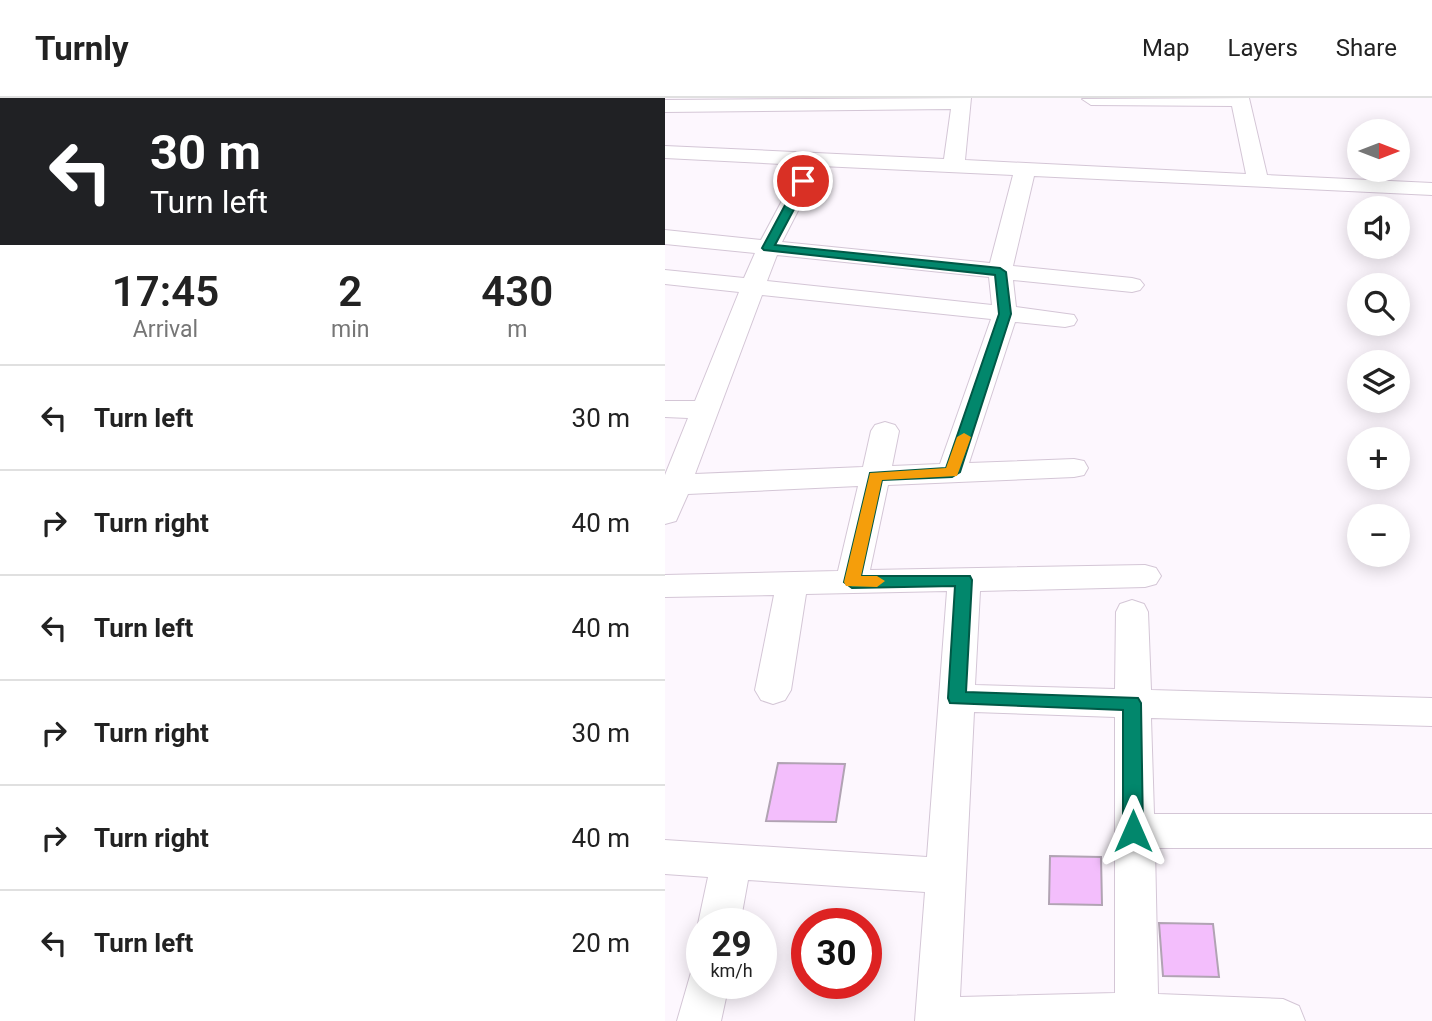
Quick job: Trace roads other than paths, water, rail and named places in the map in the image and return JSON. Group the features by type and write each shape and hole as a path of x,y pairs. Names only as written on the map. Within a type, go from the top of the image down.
{"street":[{"path":"1091,99 1240,99 1258,180"},
{"path":"665,106 962,100 954,165"},
{"path":"724,154 747,105"},
{"path":"665,152 1432,188"},
{"path":"665,514 671,485 705,410 768,248 815,158"},
{"path":"952,472 1005,314 1000,272 1025,168"},
{"path":"665,237 1132,285"},
{"path":"665,277 1065,320"},
{"path":"665,409 705,410"},
{"path":"852,582 885,431"},
{"path":"671,485 1074,468"},
{"path":"666,588 1145,576"},
{"path":"964,580 938,1020 1137,1018 1283,1021"},
{"path":"773,690 792,583"},
{"path":"1132,612 1137,1018"},
{"path":"957,698 1432,712"},
{"path":"1133,831 1432,831"},
{"path":"665,857 946,876"},
{"path":"722,908 731,861"},
{"path":"699,1021 704,999"}]}
